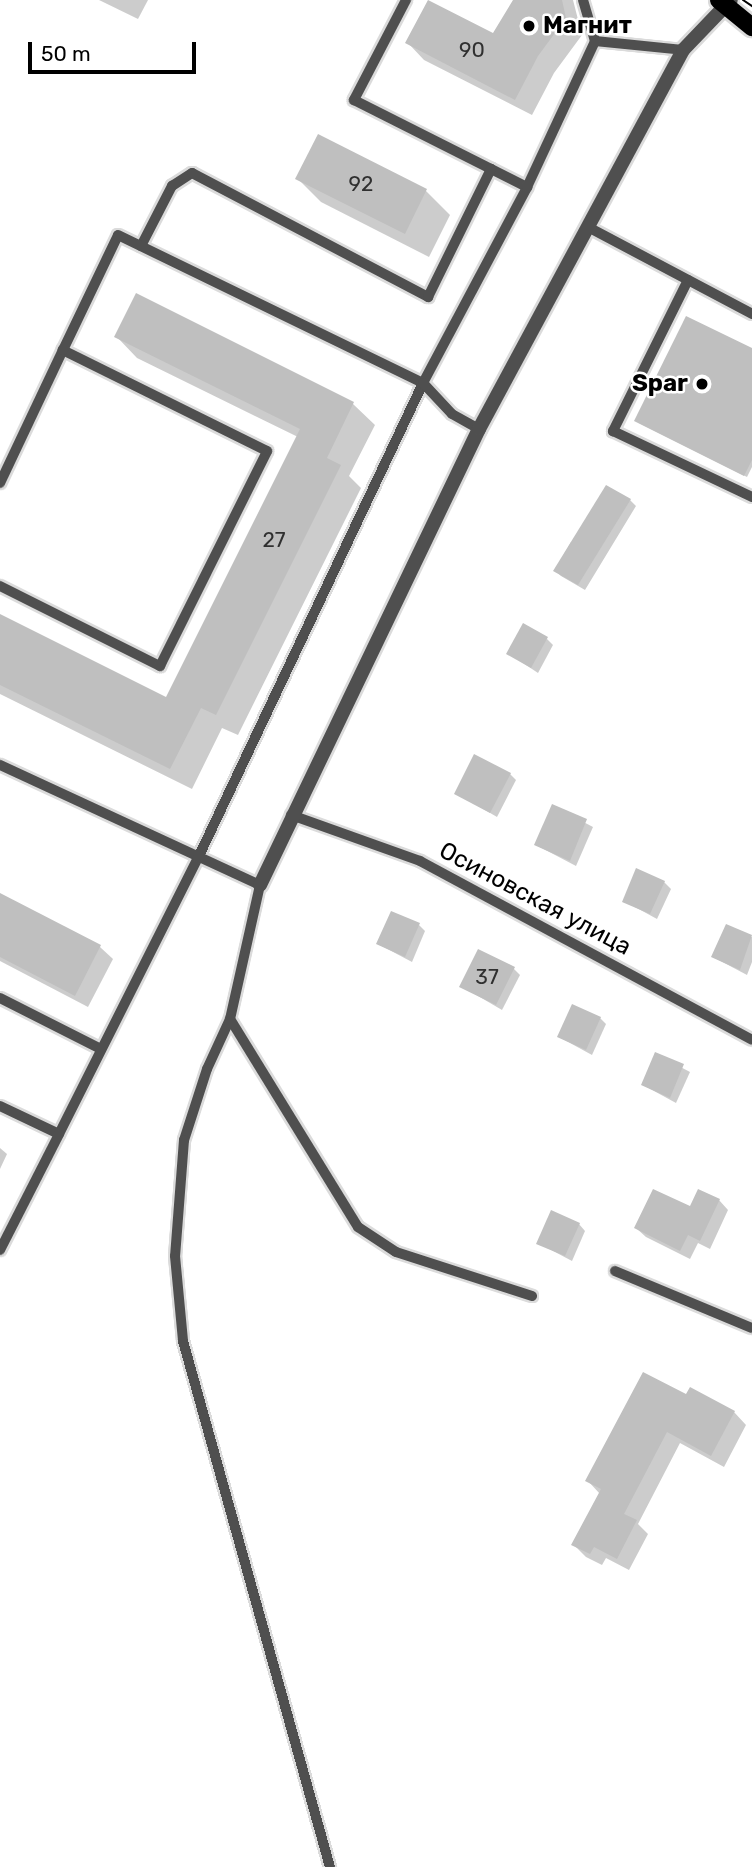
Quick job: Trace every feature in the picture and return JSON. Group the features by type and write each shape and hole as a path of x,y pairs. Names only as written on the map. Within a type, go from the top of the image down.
{"main road":[{"path":"725,3 752,27"}],"street":[{"path":"260,885 290,815 480,429 683,50 725,3"}],"lane":[{"path":"406,0 354,100 527,187"},
{"path":"0,1250 198,858 423,383 527,187 595,41 583,0"},
{"path":"595,41 683,50"},
{"path":"141,246 172,186 192,173 428,297 491,169"},
{"path":"588,227 752,314"},
{"path":"0,483 118,235 423,383 452,414 480,429"},
{"path":"688,280 613,431 752,497"},
{"path":"0,586 160,666 267,451 63,350"},
{"path":"0,765 260,885 230,1019 207,1069 184,1140 175,1256 183,1341 330,1867"},
{"name":"Осиновская улица","path":"290,815 420,861 752,1040"},
{"path":"0,998 101,1049"},
{"path":"230,1019 358,1227 396,1252 533,1296"},
{"path":"0,1106 59,1134"},
{"path":"615,1271 752,1328"}],"building":[{"path":"428,0 493,33 513,0 562,0 566,18 538,56 515,100 405,43"},
{"path":"318,134 427,189 405,234 295,179"},
{"path":"136,293 354,402 327,458 341,465 216,715 201,708 170,769 0,685 0,614 166,697 300,429 114,337"},
{"name":"Spar","path":"686,316 752,348 752,460 744,476 634,421"},
{"path":"606,485 631,499 578,585 553,571"},
{"path":"523,623 548,637 531,668 506,654"},
{"path":"474,754 511,773 490,813 454,794"},
{"path":"552,804 587,819 570,861 534,845"},
{"path":"636,868 665,881 650,914 622,902"},
{"path":"0,893 101,945 75,996 0,957"},
{"path":"391,911 420,923 405,957 376,944"},
{"path":"726,924 752,935 740,970 711,957"},
{"path":"478,949 515,967 496,1005 459,987"},
{"path":"572,1004 601,1017 586,1050 557,1037"},
{"path":"655,1052 684,1064 670,1098 641,1085"},
{"path":"653,1189 690,1206 698,1189 720,1199 700,1241 688,1235 680,1251 634,1228"},
{"path":"551,1210 580,1223 565,1256 536,1244"},
{"path":"643,1372 686,1394 690,1387 735,1411 711,1456 667,1432 624,1514 637,1520 617,1559 594,1547 590,1554 571,1545 601,1489 585,1481"}],"tram line":[{"path":"743,0 752,6"}],"place":[{"name":"Магнит","path":"529,26"},
{"name":"Spar","path":"702,384"}]}
